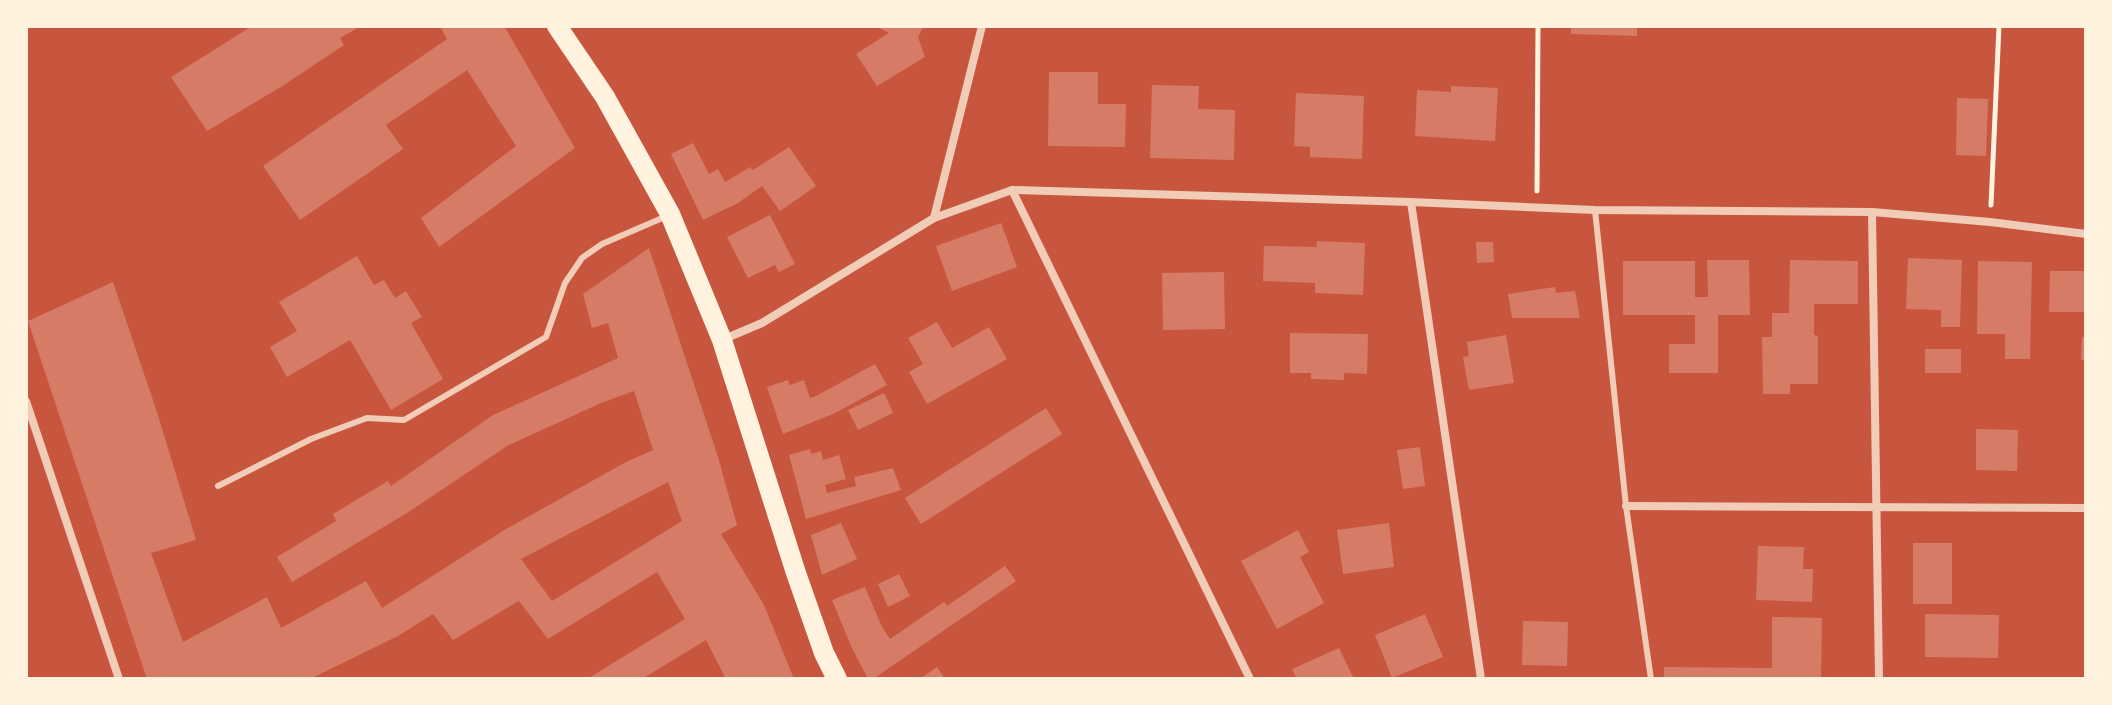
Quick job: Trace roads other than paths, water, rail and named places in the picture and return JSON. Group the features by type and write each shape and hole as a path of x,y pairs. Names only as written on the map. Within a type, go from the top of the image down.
{"main road":[{"path":"557,26 605,97 670,214 722,340 796,573 824,653 837,679"}],"street":[{"path":"934,218 982,26"},
{"path":"1012,190 1250,679"},
{"path":"722,340 762,323 934,218 1012,190 1595,210 1872,212 2086,234"},
{"path":"1411,202 1481,679"},
{"path":"1872,212 1879,679"},
{"path":"26,401 119,679"},
{"path":"1626,506 2086,508"}],"lane":[{"path":"1595,210 1626,506 1651,679"},
{"path":"218,486 311,439 367,418 404,420 546,337 565,283 582,258 602,244 670,214"}]}
